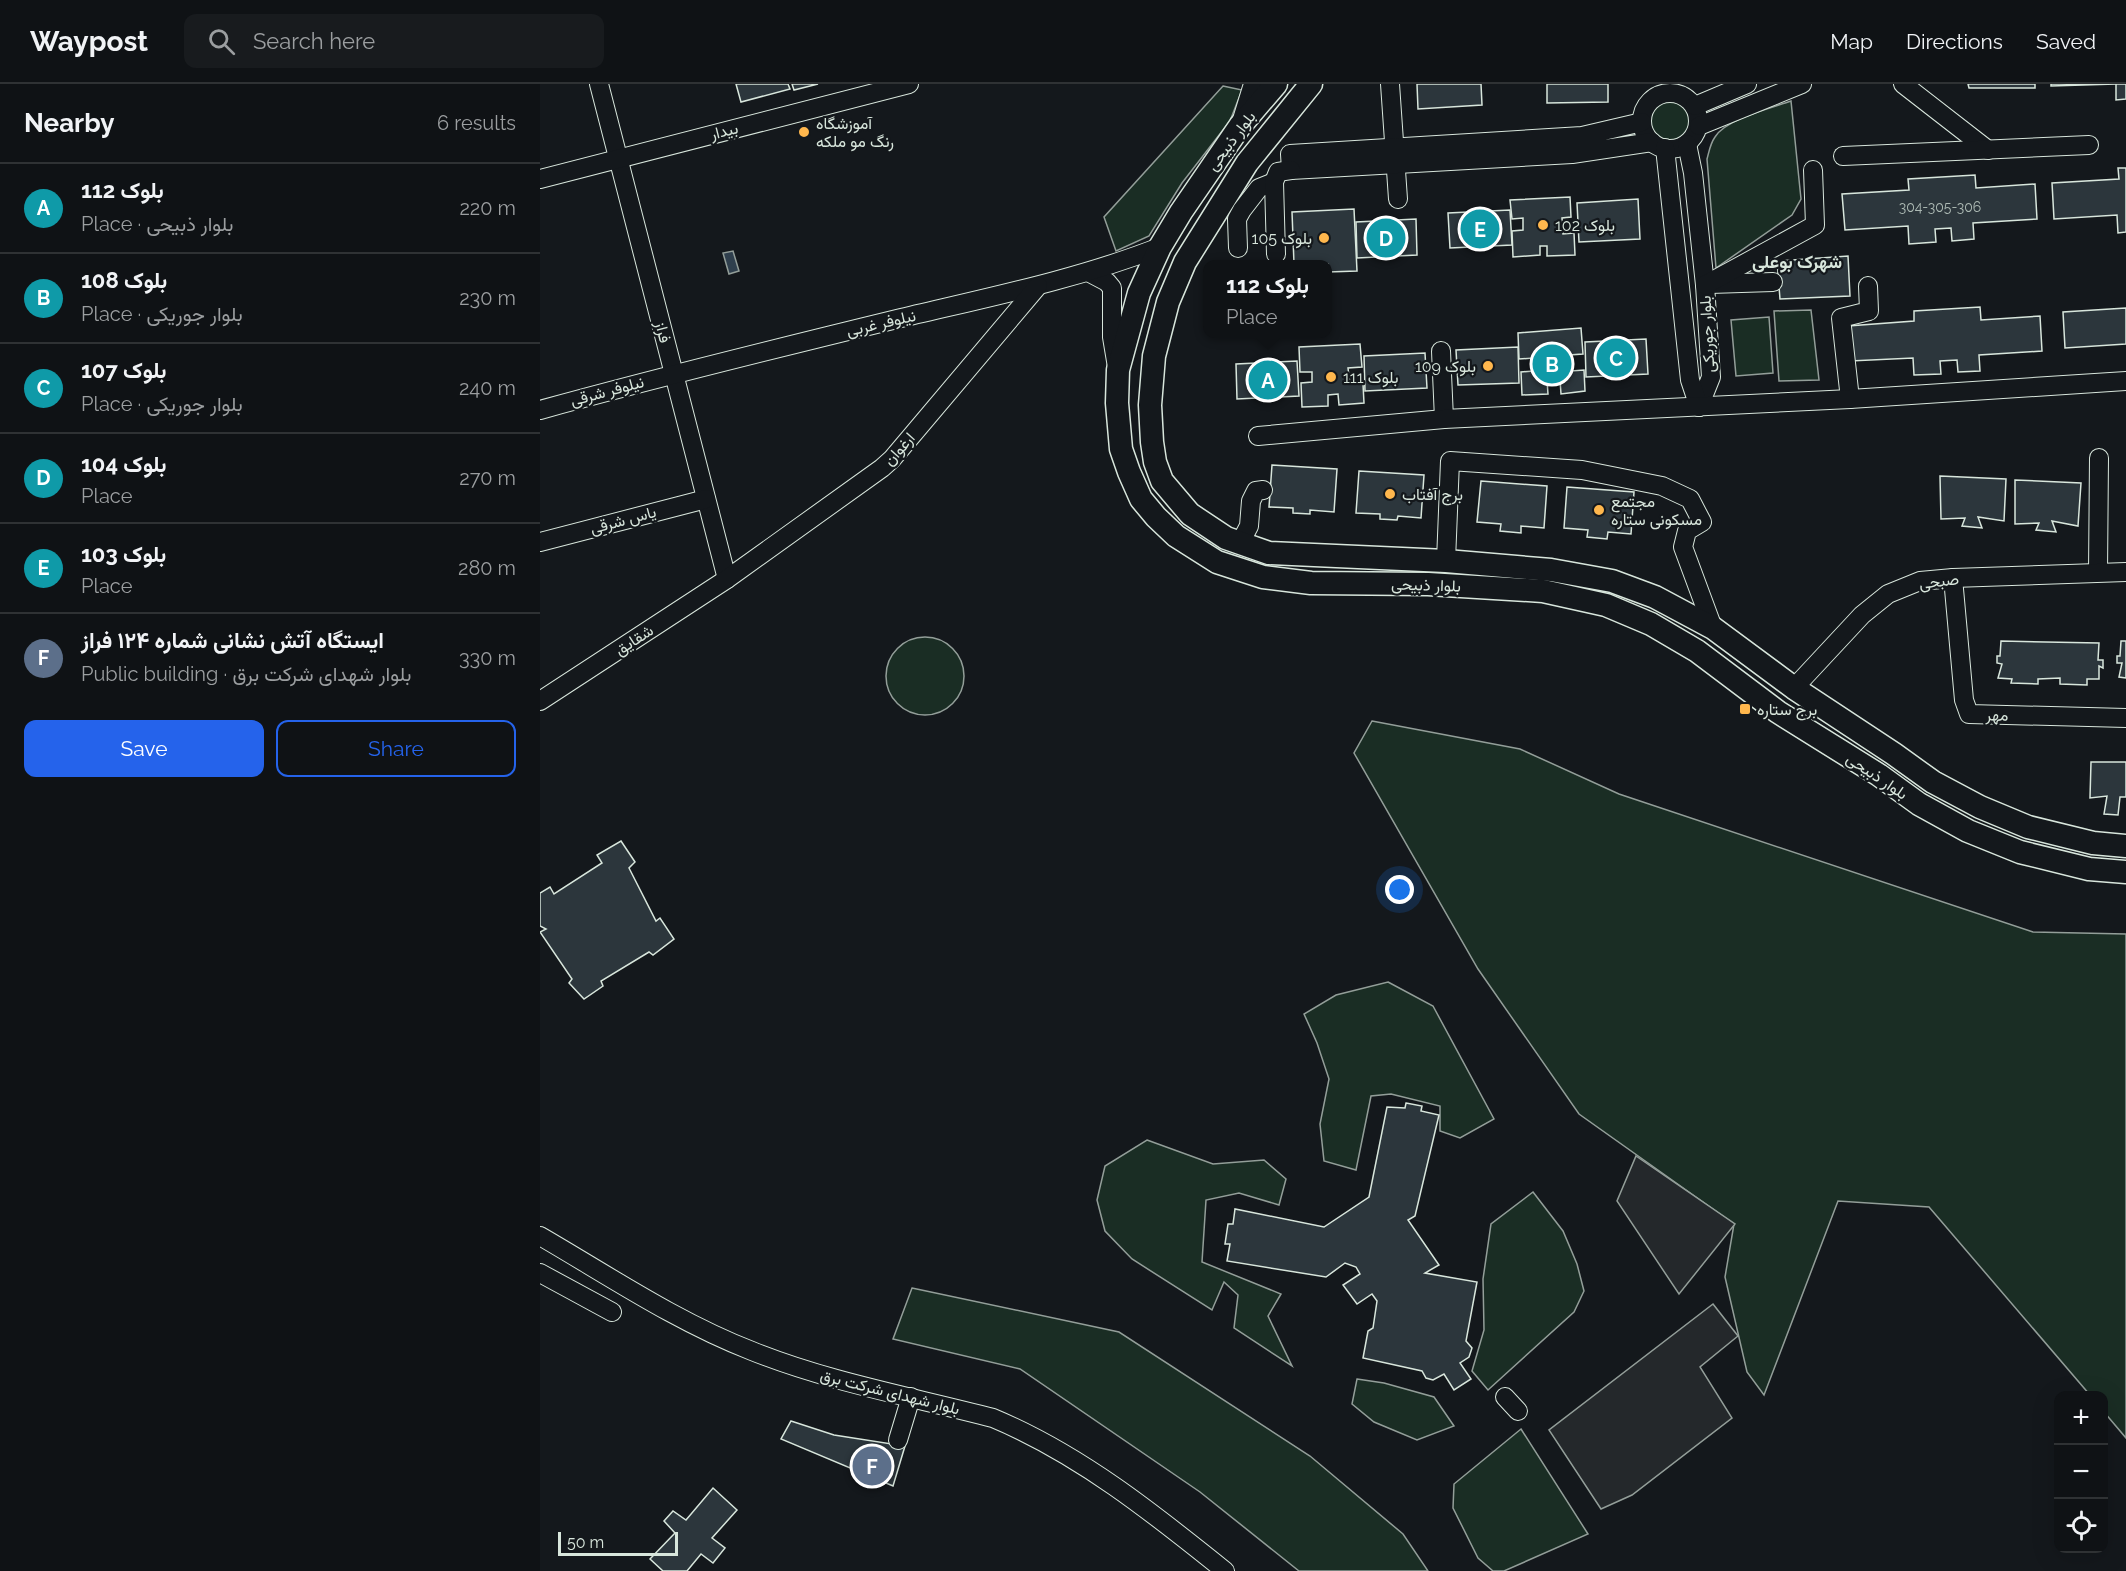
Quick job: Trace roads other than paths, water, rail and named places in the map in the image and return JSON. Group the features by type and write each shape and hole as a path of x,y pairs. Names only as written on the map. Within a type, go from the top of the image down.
{"main road":[{"name":"بلوار ذبیحی","path":"1276,84 1240,126 1181,212 1160,247 1139,293 1118,370 1117,403 1122,449 1129,472 1141,499 1156,518 1176,536 1217,562 1263,577 1311,583 1428,584 1543,591 1606,605 1650,624 1696,651 1778,712 1879,775 1919,804 1968,831 2020,852 2089,869 2126,872"},
{"name":"بلوار ذبیحی","path":"1311,84 1247,163 1185,262 1168,302 1154,356 1150,405 1152,442 1155,462 1162,481 1190,514 1226,538 1269,553 1446,561 1551,570 1612,581 1655,597 1713,628 1794,688 1933,782 1980,807 2028,827 2093,843 2126,846"},
{"path":"1778,712 1794,688"}],"street":[{"name":"فراز","path":"599,84 727,579"},
{"name":"بیدار","path":"540,179 909,84"},
{"path":"1240,126 1253,84"},
{"path":"1390,84 1398,199"},
{"path":"1695,106 1747,84"},
{"path":"1699,126 1802,84"},
{"path":"1903,84 1988,150"},
{"path":"1276,254 1274,182 1278,172 1291,170 1290,154 1395,157 1572,154 1658,145 1673,149 1687,144 1699,126 1695,106 1690,99 1673,88 1663,93 1647,92 1642,122 1647,137 1658,145"},
{"path":"1395,157 1582,136 1642,122"},
{"name":"بلوار جوریکی","path":"1687,144 1693,172 1705,285 1711,377 1699,407"},
{"name":"بلوار جوریکی","path":"1658,145 1690,380 1699,407"},
{"path":"1844,156 2089,145"},
{"path":"1705,285 1815,225 1813,170"},
{"path":"1238,248 1237,219 1259,188 1274,182"},
{"name":"نیلوفر غربی","path":"674,373 1038,286 1125,261 1160,247"},
{"path":"1088,272 1107,282 1112,288 1112,337 1118,370"},
{"path":"1705,285 1773,282"},
{"name":"ارغوان","path":"727,579 892,459 1038,286"},
{"path":"1850,399 1841,318 1869,311 1868,286"},
{"path":"1441,351 1444,419"},
{"name":"نیلوفر شرقی","path":"540,410 674,373"},
{"path":"1258,436 1444,419 1850,399 2126,381"},
{"path":"2098,572 2099,458"},
{"path":"1446,561 1449,461 1582,470 1662,486 1690,499 1702,522 1687,531 1683,547 1713,628"},
{"path":"1239,543 1249,526 1251,501 1256,491 1263,490"},
{"name":"یاس شرقی","path":"540,542 706,499"},
{"name":"صبحی","path":"1794,688 1862,615 1888,594 1920,581 2126,572"},
{"name":"مهر","path":"1953,578 1964,700 1969,714 2126,718"},
{"name":"شقایق","path":"540,701 727,579"},
{"name":"بلوار شهدای شرکت برق","path":"540,1236 689,1323 751,1351 804,1370 993,1418 1021,1430 1140,1503 1225,1571"},
{"path":"540,1273 612,1312"},
{"path":"898,1440 911,1397"}],"water":[{"path":"733,251 739,271 729,274 723,253"}],"place":[{"name":"آموزشگاه رنگ مو ملکه","path":"804,132"},
{"name":"بلوک 102","path":"1543,225"},
{"name":"بلوک 103","path":"1480,229"},
{"name":"بلوک 105","path":"1324,238"},
{"name":"بلوک 104","path":"1386,238"},
{"name":"بلوک 107","path":"1616,358"},
{"name":"بلوک 108","path":"1552,364"},
{"name":"بلوک 109","path":"1488,366"},
{"name":"بلوک 111","path":"1331,377"},
{"name":"بلوک 112","path":"1268,380"},
{"name":"برج آفتاب","path":"1390,494"},
{"name":"مجتمع مسکونی ستاره","path":"1599,510"},
{"name":"برج ستاره","path":"1745,709"},
{"name":"ایستگاه آتش نشانی شماره ۱۲۴ فراز","path":"872,1466"}],"district":[{"name":"شهرک بوعلی","path":"1797,261"}]}
